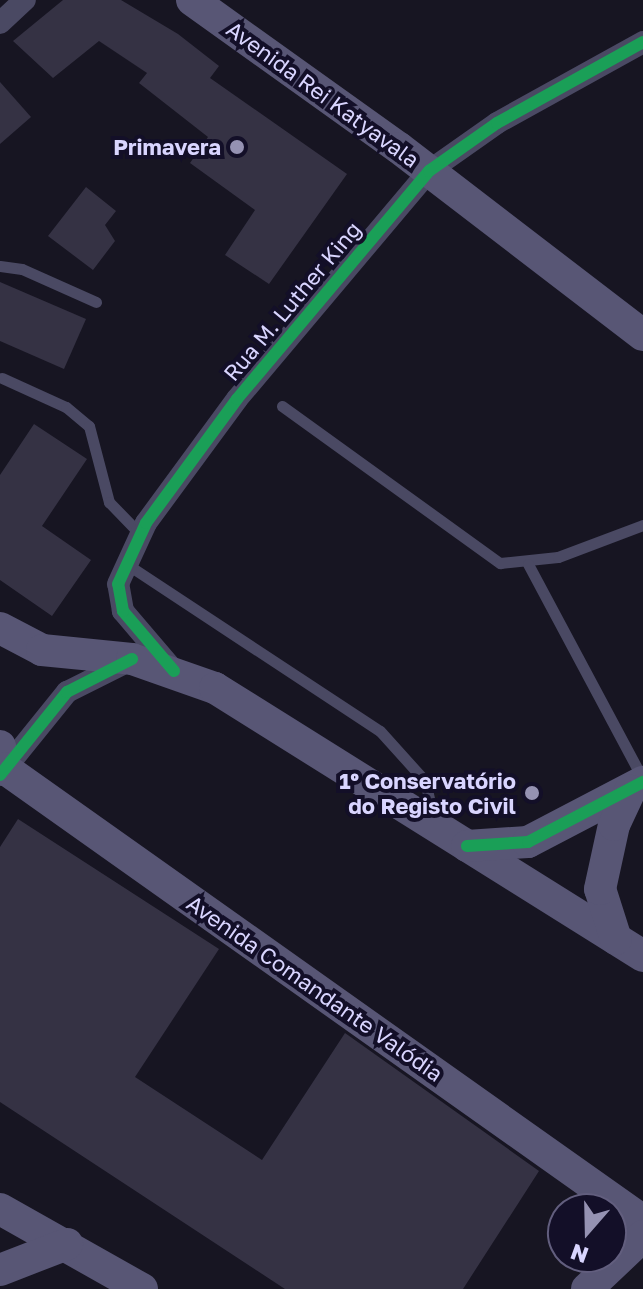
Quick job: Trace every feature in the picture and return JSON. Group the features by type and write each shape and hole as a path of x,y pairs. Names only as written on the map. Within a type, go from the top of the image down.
{"main road":[{"name":"Avenida Rei Katyavala","path":"192,0 628,315 643,335"},
{"path":"628,315 622,337 643,362"},
{"path":"0,628 42,650 132,659 174,671 215,688 643,956"},
{"name":"Avenida Comandante Valódia","path":"1,763 643,1221"},
{"path":"467,846 528,842 639,784"},
{"path":"616,939 600,889 614,825 639,784"},
{"path":"0,1209 142,1289"},
{"path":"587,1289 643,1236"},
{"path":"0,1270 67,1244"}],"street":[{"path":"0,23 25,0"},
{"name":"Rua M. Luther King","path":"174,671 123,611 118,584 140,534 237,399 429,171 497,123 643,42"},
{"path":"1,763 67,692 132,659"}],"lane":[{"path":"0,266 22,269 96,302"},
{"path":"2,378 66,407 89,426 109,502 140,534"},
{"path":"282,406 478,552 500,563 528,564 643,525"},
{"path":"125,563 380,731 425,781 435,826"},
{"path":"528,564 639,784"}],"building":[{"path":"63,0 121,0 178,34 219,66 210,78 347,174 269,284 225,255 255,210 190,163 208,137 139,83 147,73 99,41 53,78 13,41"},
{"path":"0,82 31,117 0,144"},
{"path":"86,187 116,211 105,225 115,241 93,270 48,236"},
{"path":"0,282 86,319 64,369 0,341"},
{"path":"34,424 87,459 42,526 91,560 52,616 0,580 0,475"},
{"path":"18,819 219,949 135,1077 262,1160 345,1033 539,1171 463,1289 285,1289 0,1102 0,847"}],"cycle path":[{"path":"174,671 123,611 118,584 146,523 237,399 429,171 497,123 643,42"},
{"path":"0,775 67,692 132,659"},
{"path":"467,846 528,842 643,782"}],"place":[{"name":"Primavera","path":"237,147"},
{"name":"1º Conservatório do Registo Civil","path":"532,793"}]}
